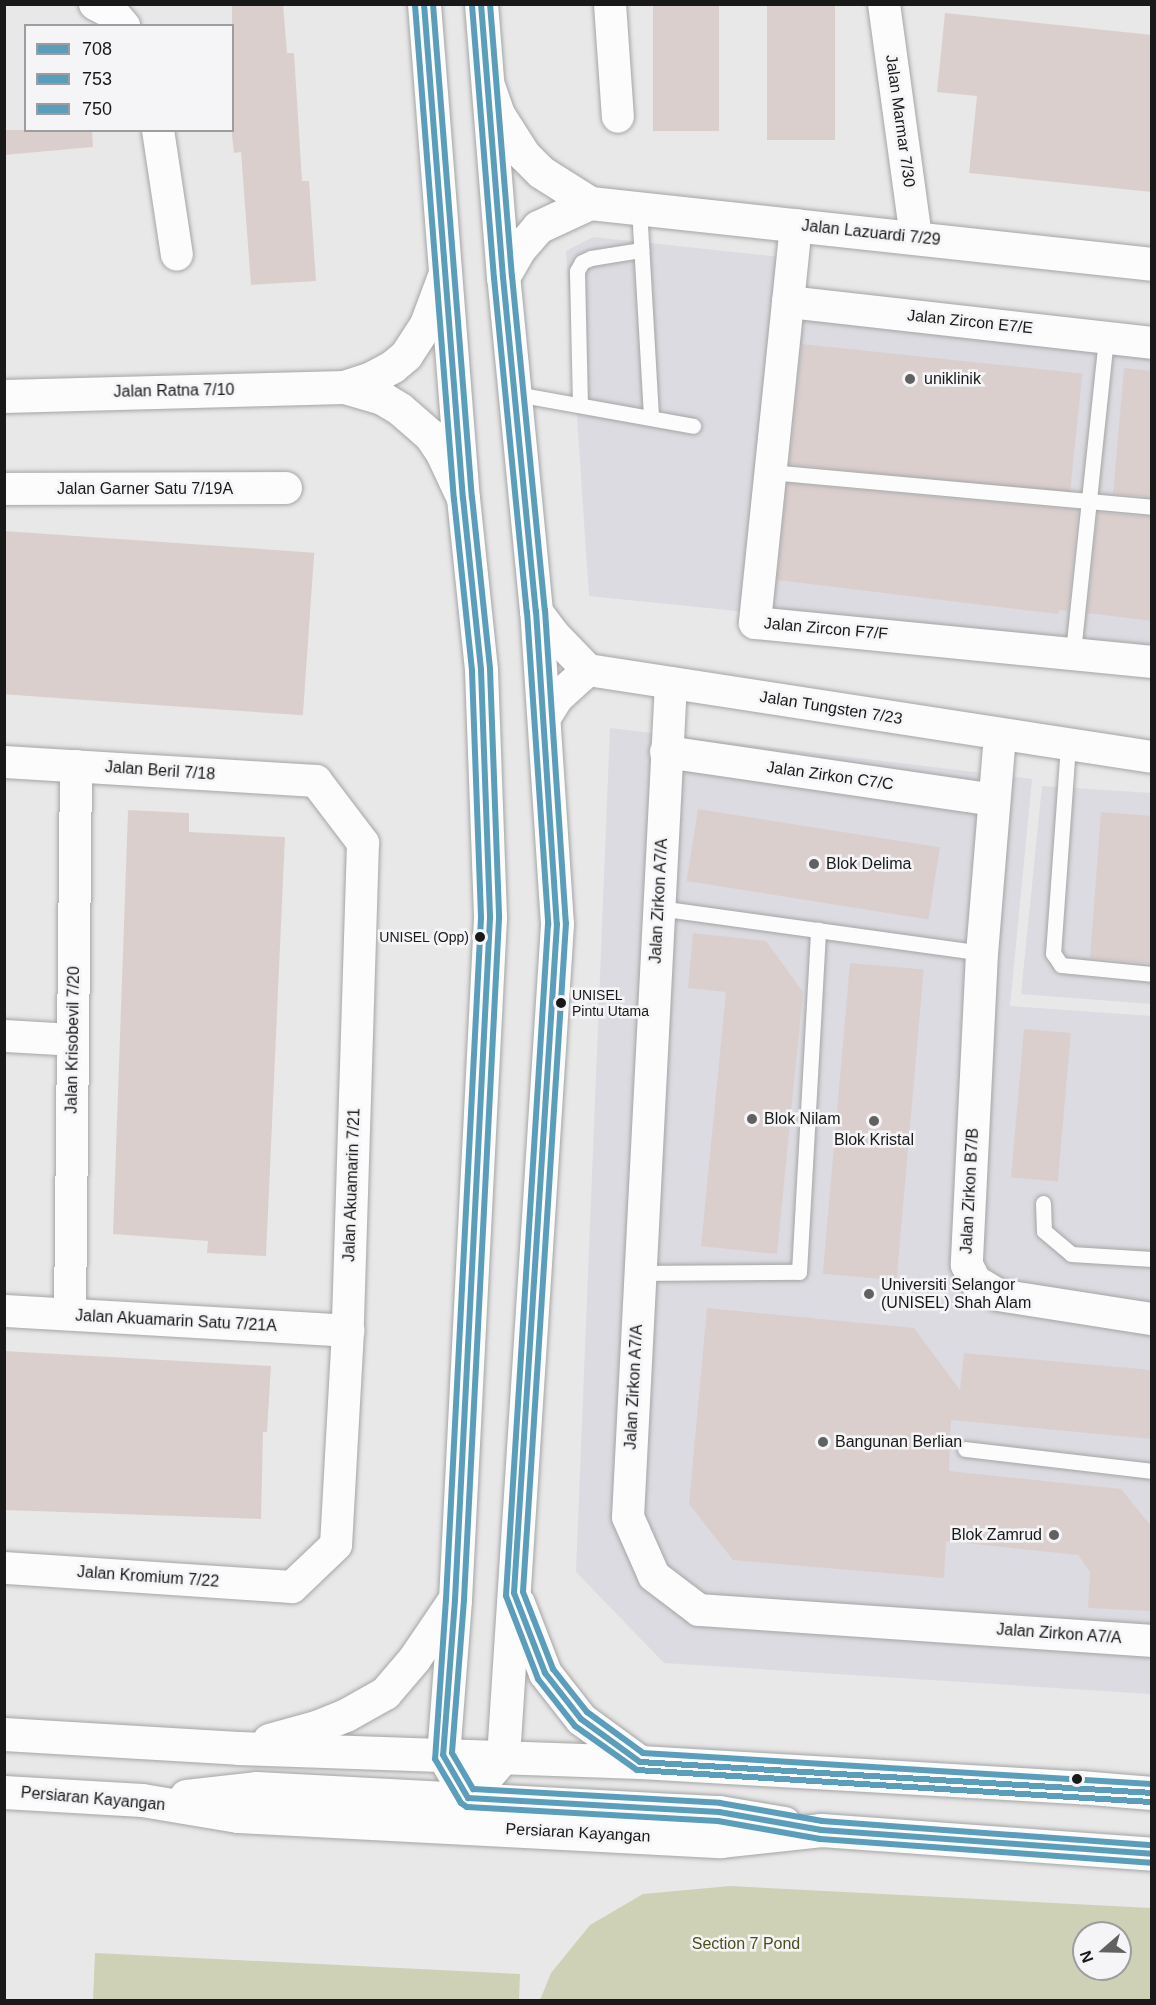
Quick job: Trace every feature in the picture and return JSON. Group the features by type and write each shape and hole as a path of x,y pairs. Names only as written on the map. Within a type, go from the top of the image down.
{"main road":[{"path":"424,4 463,498 481,670 490,918 455,1600 443,1755 468,1798"},
{"path":"468,1798 503,1756 557,924 536,611 503,277 481,4"},
{"path":"487,81 498,114 524,155 541,172 590,203"},
{"path":"503,277 520,248 538,227 590,203"},
{"name":"Jalan Lazuardi 7/29","path":"590,203 1152,264"},
{"name":"Jalan Ratna 7/10","path":"4,396 344,387 369,379 393,366 406,354 426,324 445,273"},
{"name":"Jalan Ratna 7/10","path":"344,387 382,398 400,409 430,435 442,453 463,498"},
{"path":"514,1593 544,1673 581,1719 640,1762"},
{"path":"238,1748 316,1727 346,1715 385,1693 414,1659 455,1600"},
{"path":"4,1734 238,1748 640,1762 1068,1786 1152,1793"},
{"path":"142,1800 256,1788 719,1812 821,1830"},
{"name":"Persiaran Kayangan","path":"4,1792 142,1800 238,1816 720,1841 821,1830 1152,1854"}],"street":[{"path":"610,4 618,117"},
{"name":"Jalan Marmar 7/30","path":"884,4 916,238"},
{"path":"158,132 177,255"},
{"name":"Jalan Zircon F7/F","path":"796,225 755,622 1073,652 1152,662"},
{"name":"Jalan Zircon E7/E","path":"788,302 1152,343"},
{"name":"Jalan Garner Satu 7/19A","path":"4,489 286,488"},
{"path":"536,611 554,635 588,670 557,698 543,719"},
{"name":"Jalan Tungsten 7/23","path":"588,670 1152,757"},
{"name":"Jalan Zirkon A7/A","path":"671,683 628,1516 654,1576 699,1610 1152,1641"},
{"name":"Jalan Zirkon B7/B","path":"1000,735 982,953 967,1265 975,1281 998,1295 1152,1320"},
{"name":"Jalan Zirkon C7/C","path":"666,752 994,800"},
{"name":"Jalan Beril 7/18","path":"4,762 316,781"},
{"name":"Jalan Krisobevil 7/20","path":"70,1314 76,766"},
{"name":"Jalan Akuamarin 7/21","path":"292,1587 336,1545 348,1331 363,843 316,781"},
{"path":"4,1036 73,1040"},
{"name":"Jalan Akuamarin Satu 7/21A","path":"4,1311 348,1331"},
{"name":"Jalan Kromium 7/22","path":"4,1568 292,1587"}],"lane":[{"path":"639,208 651,418"},
{"path":"580,405 577,272 582,262 591,258 641,250"},
{"path":"1073,652 1106,338"},
{"path":"516,394 693,426"},
{"path":"769,472 1152,507"},
{"path":"1068,745 1053,953 1061,965 1152,974"},
{"path":"659,908 982,953"},
{"path":"640,1273 799,1272 818,930"},
{"path":"1043,1203 1044,1231 1071,1254 1152,1259"},
{"path":"965,1449 1152,1471"}],"shaded area":[{"path":"593,237 781,257 775,313 1151,355 1151,653 589,596 566,251"},
{"name":"Universiti Selangor (UNISEL) Shah Alam","path":"610,728 1032,779 1010,1006 1151,1016 1151,1694 664,1663 576,1572"},
{"path":"1042,786 1151,793 1151,1004 1021,994"}],"green space":[{"name":"Section 7 Pond","path":"730,1886 1151,1908 1151,2000 540,2000 551,1973 590,1925 643,1894"},
{"path":"95,1953 520,1974 519,2000 93,2000"}],"building":[{"path":"232,4 283,4 287,53 294,53 302,181 309,181 316,281 251,285 241,152 234,153 232,135 234,132 234,24 232,24"},
{"path":"653,4 719,4 719,131 653,131"},
{"path":"767,4 835,4 835,140 767,140"},
{"path":"945,13 1152,35 1152,192 969,173 977,96 937,92"},
{"path":"4,130 92,132 93,147 4,155"},
{"path":"802,344 1082,373 1070,494 789,464"},
{"path":"1124,368 1152,371 1152,497 1113,494"},
{"path":"787,483 1078,510 1068,611 1059,610 1058,614 777,580"},
{"path":"1098,512 1152,517 1152,621 1087,613"},
{"path":"4,531 314,553 303,715 4,694"},
{"name":"Blok Delima","path":"698,809 940,847 929,919 687,881"},
{"path":"128,810 189,813 189,832 285,837 266,1256 207,1253 208,1241 113,1234"},
{"path":"1101,812 1152,816 1152,964 1090,958"},
{"name":"Blok Nilam","path":"693,933 766,941 803,992 777,1254 701,1246 726,992 688,988"},
{"name":"Blok Kristal","path":"850,963 924,969 897,1280 823,1274"},
{"path":"1024,1029 1071,1033 1058,1182 1011,1177"},
{"name":"Bangunan Berlian","path":"707,1308 914,1328 960,1390 964,1353 1152,1370 1152,1439 951,1420 949,1471 1121,1489 1152,1527 1152,1611 1088,1608 1090,1572 1078,1555 946,1541 944,1578 733,1560 689,1504"},
{"path":"4,1351 271,1366 267,1432 263,1432 261,1519 4,1510"}],"transit line":[{"name":"708","path":"424,4 463,498 481,670 490,918 455,1600 443,1755 468,1798 719,1812 821,1830 1152,1854"},
{"name":"750","path":"433,4 472,497 490,669 499,918 464,1600 452,1753 473,1789 720,1803 822,1821 1152,1845"},
{"name":"708","path":"481,4 503,277 536,611 557,924 514,1593 545,1673 581,1719 640,1762 1152,1793"},
{"name":"750","path":"490,4 512,276 545,610 566,923 523,1592 553,1669 587,1712 643,1753 1152,1784"},
{"name":"753","path":"415,5 454,499 472,671 481,918 446,1599 435,1759 461,1803 467,1807 718,1821 820,1839 1151,1863"},
{"name":"753","path":"472,5 494,278 527,612 548,924 506,1596 538,1679 575,1726 637,1770 1151,1802"}],"place":[{"name":"uniklinik","path":"910,379"},
{"name":"Blok Delima","path":"814,864"},
{"name":"UNISEL (Opp)","path":"480,937"},
{"name":"UNISEL Pintu Utama","path":"561,1003"},
{"name":"Blok Nilam","path":"752,1119"},
{"name":"Blok Kristal","path":"874,1121"},
{"name":"Universiti Selangor (UNISEL) Shah Alam","path":"869,1294"},
{"name":"Bangunan Berlian","path":"823,1442"},
{"name":"Blok Zamrud","path":"1054,1535"}]}
